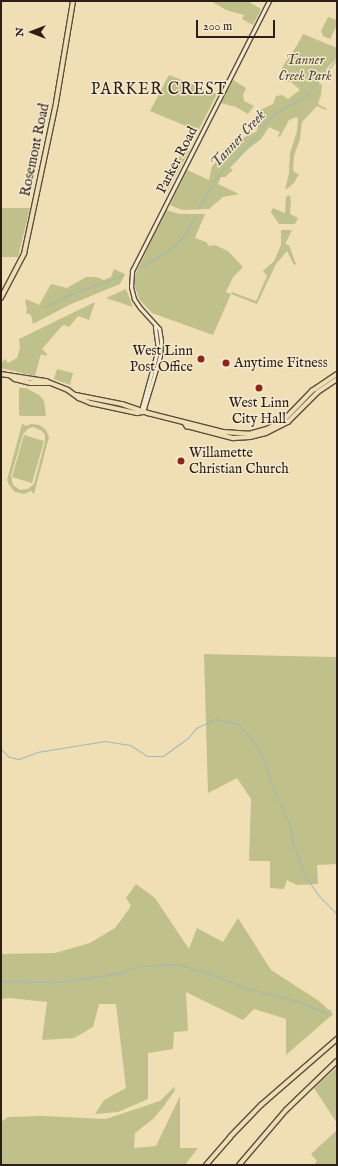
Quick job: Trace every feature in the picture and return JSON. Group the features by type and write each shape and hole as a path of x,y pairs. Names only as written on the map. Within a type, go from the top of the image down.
{"highway":[{"path":"206,1165 250,1116 294,1075 336,1040"},
{"path":"239,1165 286,1110 337,1062"}],"main road":[{"name":"Rosemont Road","path":"1,298 24,254 56,103 74,1"},
{"path":"1,374 46,381 92,403 143,412 236,434 249,434 264,430 287,417 312,391 337,374"},
{"path":"185,423 187,426 228,437 247,438 261,435 288,422 318,392 337,379"}],"street":[{"name":"Parker Road","path":"143,412 146,408 161,351 161,335 159,329 134,299 131,287 132,271 270,1"}],"green space":[{"path":"211,1 248,1 261,9 253,25 242,19 244,15 226,10"},
{"path":"328,17 337,20 337,25 330,39 323,36 321,31"},
{"name":"Tanner Creek Park","path":"303,34 337,48 337,58 327,68 324,76 318,82 322,85 318,104 327,109 326,110 317,106 302,122 300,139 294,156 293,169 294,172 299,174 294,183 285,190 289,173 290,153 297,131 298,118 296,117 289,120 280,137 278,136 280,132 269,127 261,139 247,150 230,168 233,170 225,177 221,177 218,184 239,194 223,197 209,209 182,210 170,205 187,170 209,180 212,166 221,157 224,149 227,147 232,149 246,136 256,132 258,126 254,119 258,111 273,104 276,96 282,95 288,99 300,90 291,82 282,81 279,75"},
{"path":"169,75 217,94 198,131 150,111"},
{"path":"233,80 246,88 243,95 244,101 254,106 248,114 236,107 221,103"},
{"path":"182,151 189,151 168,190 164,188"},
{"path":"290,195 290,214 298,218 295,224 279,224 271,212 273,208 285,213 286,197"},
{"path":"1,208 30,208 18,257 1,257"},
{"path":"166,210 180,214 205,214 195,238 206,242 209,246 215,245 228,251 243,267 233,277 226,292 231,294 213,335 152,313 139,299 135,287 135,275"},
{"path":"281,230 292,230 285,244 289,245 296,264 294,265 287,251 276,264 257,304 231,294 232,292 256,301 267,276 263,271 274,261 281,245"},
{"path":"114,269 125,274 120,284 69,305 33,324 31,315 26,313 26,299 39,305 51,284 67,288 86,277 96,277 104,280 111,277"},
{"path":"126,289 133,307 106,298"},
{"path":"95,302 89,320 78,316 69,327 64,325 61,327 42,349 47,354 46,356 41,354 35,376 1,368 1,364 5,359 8,363 17,358 20,348 19,339"},
{"path":"57,369 73,373 70,385 54,379"},
{"path":"19,388 26,388 39,395 44,401 46,416 20,416"},
{"path":"22,424 25,426 31,424 40,425 46,430 49,437 34,494 31,491 24,494 15,492 7,480","holes":["33,427 42,431 45,435 45,442 34,484 28,489 20,490 13,485 11,476 23,434 28,429"]},
{"path":"24,435 44,441 32,483 12,477"},
{"path":"204,654 337,657 337,864 317,865 318,884 297,885 287,880 284,889 270,888 270,861 249,861 251,799 237,778 208,793"},
{"path":"136,884 155,898 189,949 197,928 223,942 238,918 271,970 319,1001 333,1014 286,1055 286,1019 254,1009 243,1020 186,992 188,1031 174,1032 173,1049 148,1053 148,1099 118,1112 95,1114 104,1100 126,1088 116,1004 99,1004 93,1027 74,1038 42,1040 47,1002 10,998 1,999 1,954 55,953 90,943 115,928 131,906 126,898"},
{"path":"337,1067 337,1123 314,1088"},
{"path":"174,1087 175,1090 153,1119 135,1133 134,1148 156,1146 180,1096 180,1148 198,1148 185,1165 1,1165 1,1122 8,1117 42,1116 106,1119 160,1101"},
{"path":"337,1130 337,1165 314,1165 317,1161 311,1154"}],"waterway":[{"name":"Tanner Creek","path":"198,208 217,176 256,136 265,123 273,115 306,95 337,59"},
{"name":"Tanner Creek","path":"140,266 152,261 176,244 184,235 194,217"},
{"name":"Tanner Creek","path":"45,307 66,296 123,275"},
{"path":"1,749 9,757 19,759 37,752 105,741 130,745 147,756 163,756 188,738 196,728 215,719 238,724 254,742 263,757 273,788 290,826 293,844 305,876 319,896 337,914"},
{"path":"1,981 59,982 115,974 141,966 176,964 208,973 242,987 297,1001 323,1012 331,1010"}],"place":[{"name":"West Linn Post Office","path":"201,359"},
{"name":"Anytime Fitness","path":"226,363"},
{"name":"West Linn City Hall","path":"259,388"},
{"name":"Willamette Christian Church","path":"181,461"}],"district":[{"name":"PARKER CREST","path":"159,90"}]}
